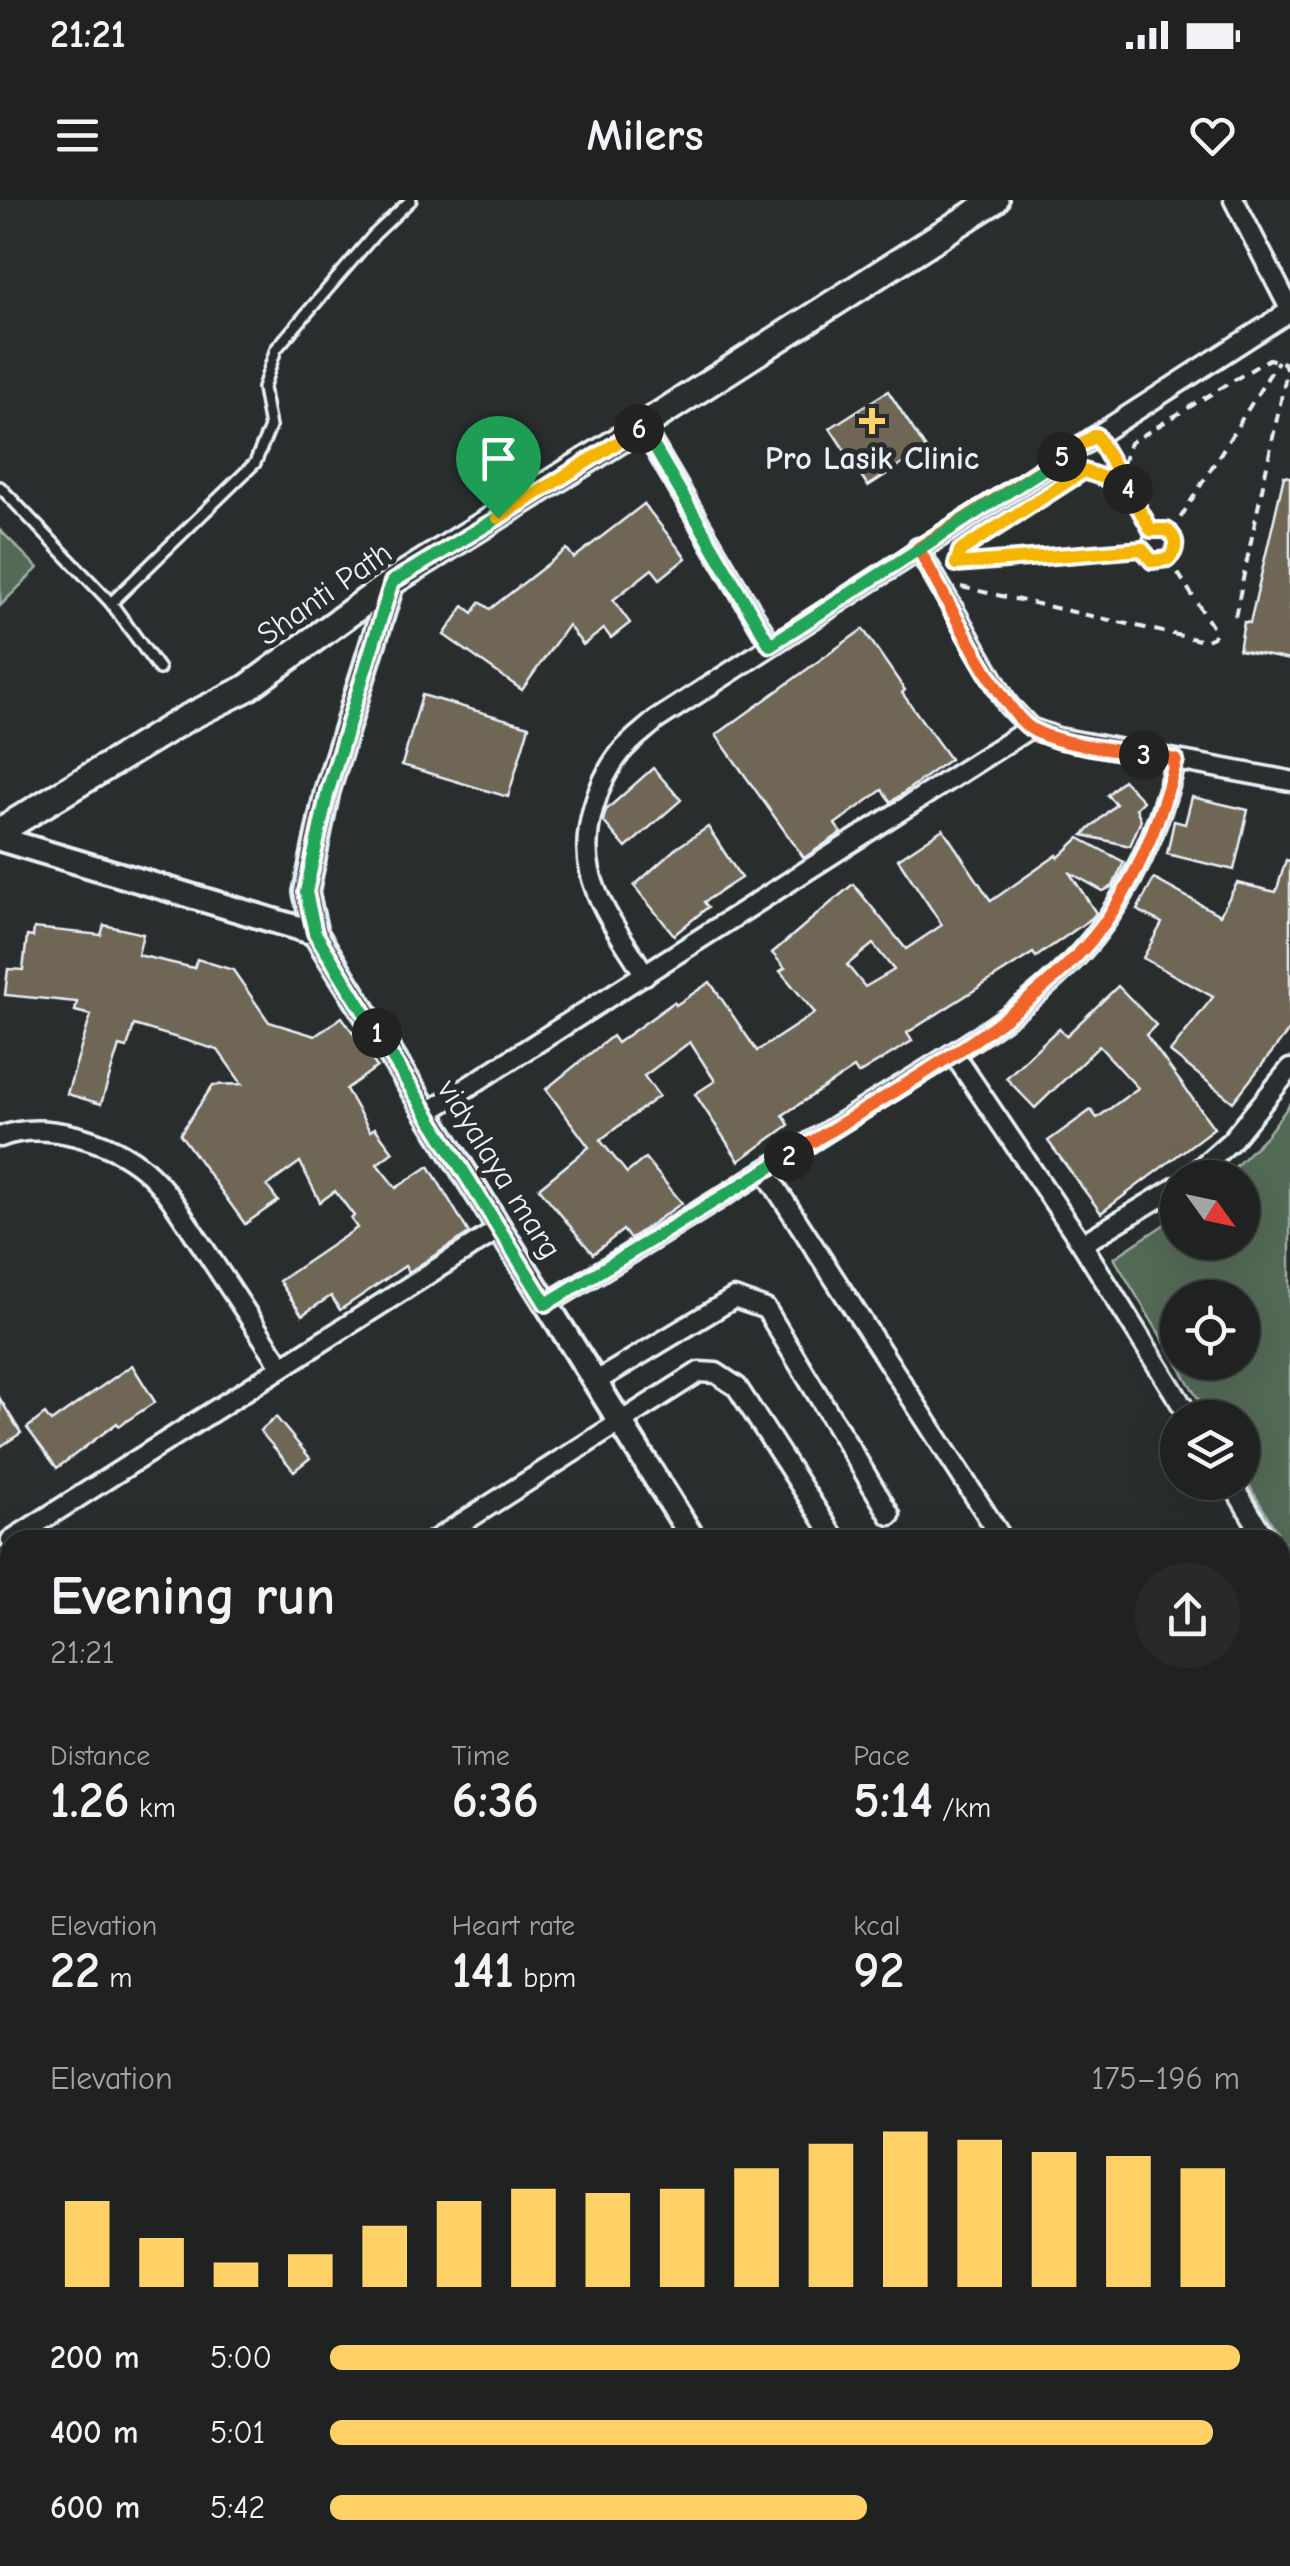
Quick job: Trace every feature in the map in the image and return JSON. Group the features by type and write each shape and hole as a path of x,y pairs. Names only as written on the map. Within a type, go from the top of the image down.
{"main road":[{"name":"Shanti Path","path":"0,831 185,719 248,688 392,582 989,202"}],"street":[{"path":"645,975 602,904 589,870 589,829 601,787 620,753 656,720 1290,310 1234,200"},
{"path":"642,426 770,645"},
{"path":"918,548 1008,705 1030,728 1058,738 1290,781"},
{"path":"0,839 315,933 306,892 328,791 392,582"},
{"path":"427,1113 1030,728"},
{"path":"546,1304 953,1053 1044,988 1094,937 1139,864 1163,810 1176,760"},
{"name":"vidyalaya marg","path":"315,933 688,1530"},
{"path":"953,1053 1082,1244 1179,1400"},
{"path":"1209,1160 1231,1141 1290,1069"},
{"path":"0,1137 56,1130 100,1145 144,1169 172,1201 282,1367"},
{"path":"765,1171 997,1530"},
{"path":"1082,1244 1160,1197"},
{"path":"26,1530 499,1229"},
{"path":"595,1382 734,1298 749,1301 766,1309 890,1515"},
{"path":"450,1530 700,1372 716,1373 737,1387 830,1530"},
{"path":"1241,1500 1260,1530"}],"lane":[{"path":"111,603 256,463 270,427 263,388 276,349 374,235 411,200"},
{"path":"0,487 111,603 159,669"}],"path":[{"path":"1119,475 1130,443 1270,359 1284,363 1287,371 1235,617"},
{"path":"1142,549 1152,561 1168,559 1175,550 1171,533 1278,361"},
{"path":"1096,435 1151,530"},
{"path":"1119,475 1104,478 1084,471 960,551 956,564 960,587 1204,641 1215,632 1168,559"},
{"path":"1142,549 1151,530 1162,528 1171,533"},
{"path":"956,564 1142,549"}],"green space":[{"path":"0,530 38,568 0,606"},
{"path":"1290,1104 1290,1530 1276,1530 1258,1500 1260,1400 1199,1400 1187,1380 1260,1380 1260,1280 1160,1280 1160,1335 1114,1258 1160,1227 1160,1260 1260,1260 1260,1160 1242,1160"}],"building":[{"path":"888,391 926,449 868,486 830,428"},
{"path":"1284,476 1290,477 1290,660 1239,650 1244,622 1250,623"},
{"path":"644,504 686,558 660,579 652,569 613,600 630,623 611,638 604,629 583,645 568,625 522,690 444,635 464,606 473,613 480,602 490,609 567,549 574,558"},
{"path":"863,629 905,690 902,693 950,759 891,802 882,790 835,824 841,833 804,858 716,735"},
{"path":"422,695 529,726 508,797 402,765"},
{"path":"653,768 681,800 626,848 603,821 606,810"},
{"path":"1123,780 1143,801 1136,808 1141,820 1130,846 1083,835 1116,804 1107,795"},
{"path":"1192,797 1248,810 1234,870 1167,854 1174,821 1185,824"},
{"path":"708,827 741,878 704,902 708,907 674,935 634,886 675,849"},
{"path":"943,829 991,901 1057,855 1058,858 1079,838 1124,862 1113,886 1103,891 1069,872 1096,913 1092,918 1036,957 1033,953 907,1033 912,1041 858,1074 854,1068 783,1115 789,1125 739,1161 695,1094 715,1081 690,1042 644,1076 659,1096 600,1140 627,1173 645,1158 682,1203 630,1239 623,1230 593,1254 539,1188 589,1147 546,1089 612,1036 617,1043 674,1002 676,1005 710,982 757,1051 815,1013 780,971 785,968 772,953 853,884 906,949 942,925 898,859","holes":["873,944 894,970 865,987 847,965"]},
{"path":"1286,860 1290,861 1290,1029 1233,1102 1170,1052 1213,997 1143,958 1162,923 1137,910 1154,879 1220,915 1237,883 1276,892"},
{"path":"104,925 143,934 138,955 194,968 197,959 233,970 269,1022 315,1036 342,1017 377,1067 346,1089 370,1131 375,1128 393,1152 377,1164 396,1188 429,1166 469,1233 409,1272 405,1266 340,1310 331,1296 302,1315 279,1281 357,1228 351,1219 354,1216 335,1191 320,1202 300,1162 267,1186 278,1201 245,1224 180,1134 213,1085 242,1084 218,1050 134,1025 127,1048 119,1046 101,1104 67,1094 91,1015 75,1011 77,1002 5,995 8,969 23,970 27,936 33,937 34,928 101,935"},
{"path":"1118,986 1156,1025 1146,1035 1214,1128 1171,1160 1160,1160 1160,1169 1101,1213 1048,1141 1091,1110 1097,1118 1138,1088 1099,1046 1035,1108 1006,1078 1059,1028 1066,1036"},
{"path":"132,1365 155,1402 119,1426 117,1423 57,1468 27,1428 45,1414 51,1422"},
{"path":"0,1399 21,1433 0,1447"},
{"path":"276,1417 310,1458 294,1471 260,1431"}],"place":[{"name":"Pro Lasik Clinic","path":"872,421"}],"route":[{"path":"498,518 392,582 328,791 306,892 315,933 546,1304 953,1053 1044,988 1094,937 1139,864 1163,810 1176,760 1058,738 1030,728 1008,705 918,548 1096,435 1151,530 1167,530 1176,544 1173,555 1163,562 1148,558 1142,549 956,564 960,551 1084,471 1104,478 1119,475 1096,435 1007,492 918,548 770,645 642,426 498,518"}]}
